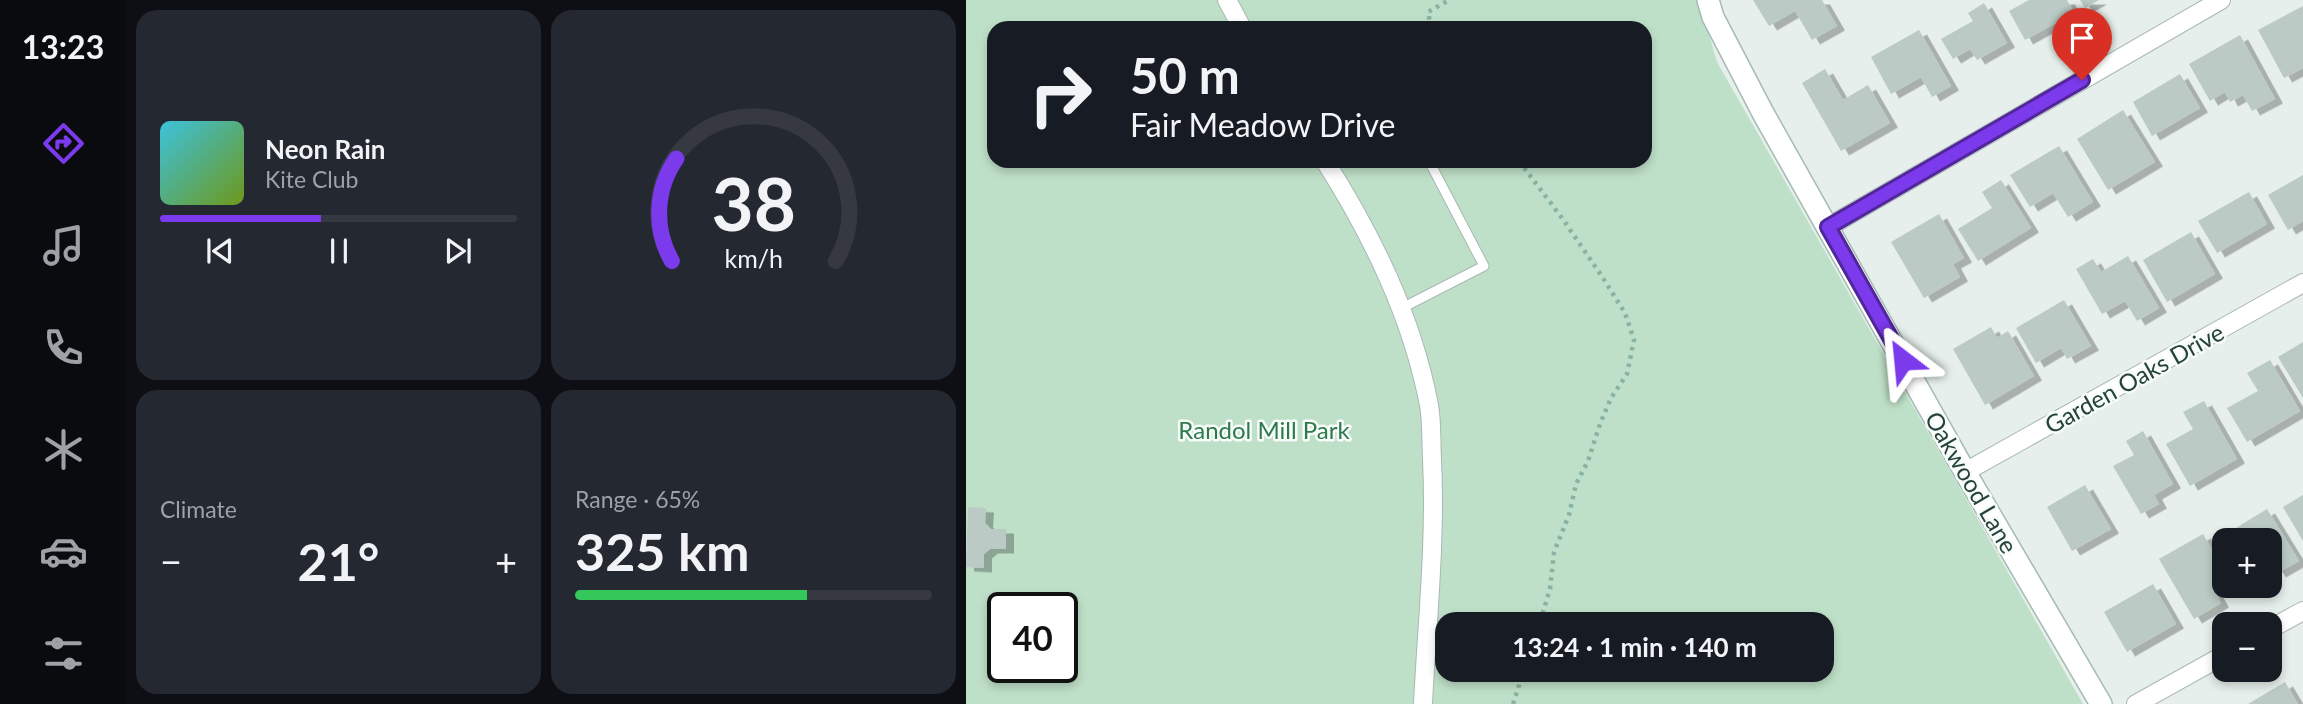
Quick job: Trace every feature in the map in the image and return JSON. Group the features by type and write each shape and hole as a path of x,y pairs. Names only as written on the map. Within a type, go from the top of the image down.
{"street":[{"path":"1227,0 1238,21"},
{"name":"Oakwood Lane","path":"1708,0 1713,17 1763,113 1965,472 2101,704"},
{"path":"1828,227 2221,0"},
{"path":"1334,168 1402,308 1417,353 1430,408 1434,494 1423,704"},
{"name":"Garden Oaks Drive","path":"1965,472 2303,284"},
{"path":"2282,622 2303,611"},
{"path":"2136,704 2212,662"}],"lane":[{"path":"1402,308 1484,266 1433,168"}],"path":[{"path":"1430,21 1428,12 1449,0"},
{"path":"1524,168 1601,275 1625,313 1634,340 1627,374 1611,398 1588,461 1576,484 1569,515 1554,552 1550,589 1543,612"},
{"path":"1513,704 1520,682"}],"green space":[{"name":"Randol Mill Park","path":"966,0 1699,0 1717,62 2083,704 966,704"}],"building":[{"path":"1753,0 1822,0 1837,26 1812,40 1795,11 1769,26"},
{"path":"2029,0 2067,0 2074,13 2025,40 2009,11"},
{"path":"2080,0 2099,0 2085,8"},
{"path":"1984,3 2007,43 1977,60 1970,49 1953,59 1941,39 1973,21 1968,13"},
{"path":"2303,6 2303,68 2284,78 2258,30"},
{"path":"1919,30 1951,86 1932,97 1921,77 1891,94 1871,57"},
{"path":"2240,35 2275,99 2252,111 2243,95 2230,102 2225,92 2210,101 2189,64"},
{"path":"1825,69 1843,100 1868,85 1890,123 1841,151 1802,83"},
{"path":"2180,74 2200,108 2152,136 2133,102"},
{"path":"2123,110 2155,162 2108,190 2077,139"},
{"path":"2059,146 2093,202 2068,217 2053,193 2030,207 2010,175"},
{"path":"2303,175 2303,221 2288,230 2268,195"},
{"path":"2001,180 2031,228 1978,261 1958,229 1992,208 1982,192"},
{"path":"2249,192 2267,224 2217,253 2198,221"},
{"path":"1939,214 1964,258 1953,264 1960,277 1924,298 1891,242"},
{"path":"2191,232 2215,274 2167,302 2143,260"},
{"path":"2128,256 2159,308 2137,321 2125,301 2102,314 2076,269 2093,259 2101,272"},
{"path":"2064,300 2091,346 2067,359 2061,348 2036,363 2016,328"},
{"path":"1991,327 1997,338 2008,331 2034,376 1985,405 1953,349"},
{"path":"2303,342 2303,398 2278,357"},
{"path":"2270,360 2300,411 2247,442 2227,408 2258,391 2247,373"},
{"path":"2204,401 2237,459 2190,486 2166,444 2193,429 2183,412"},
{"path":"2143,431 2173,484 2154,495 2159,504 2141,514 2113,466 2134,455 2126,441"},
{"path":"2085,485 2111,529 2072,551 2047,507"},
{"path":"2303,495 2303,541 2283,507"},
{"path":"968,507 986,508 985,523 991,529 1006,529 1006,549 990,549 984,554 984,568 966,567"},
{"path":"2267,509 2279,528 2236,528"},
{"path":"2282,533 2299,561 2282,571"},
{"path":"2203,534 2212,550 2212,598 2218,598 2221,603 2194,619 2159,559"},
{"path":"2153,584 2176,624 2127,652 2104,612"},
{"path":"2285,682 2298,704 2248,704"}],"route":[{"path":"1903,360 1828,227 2082,80"}]}
